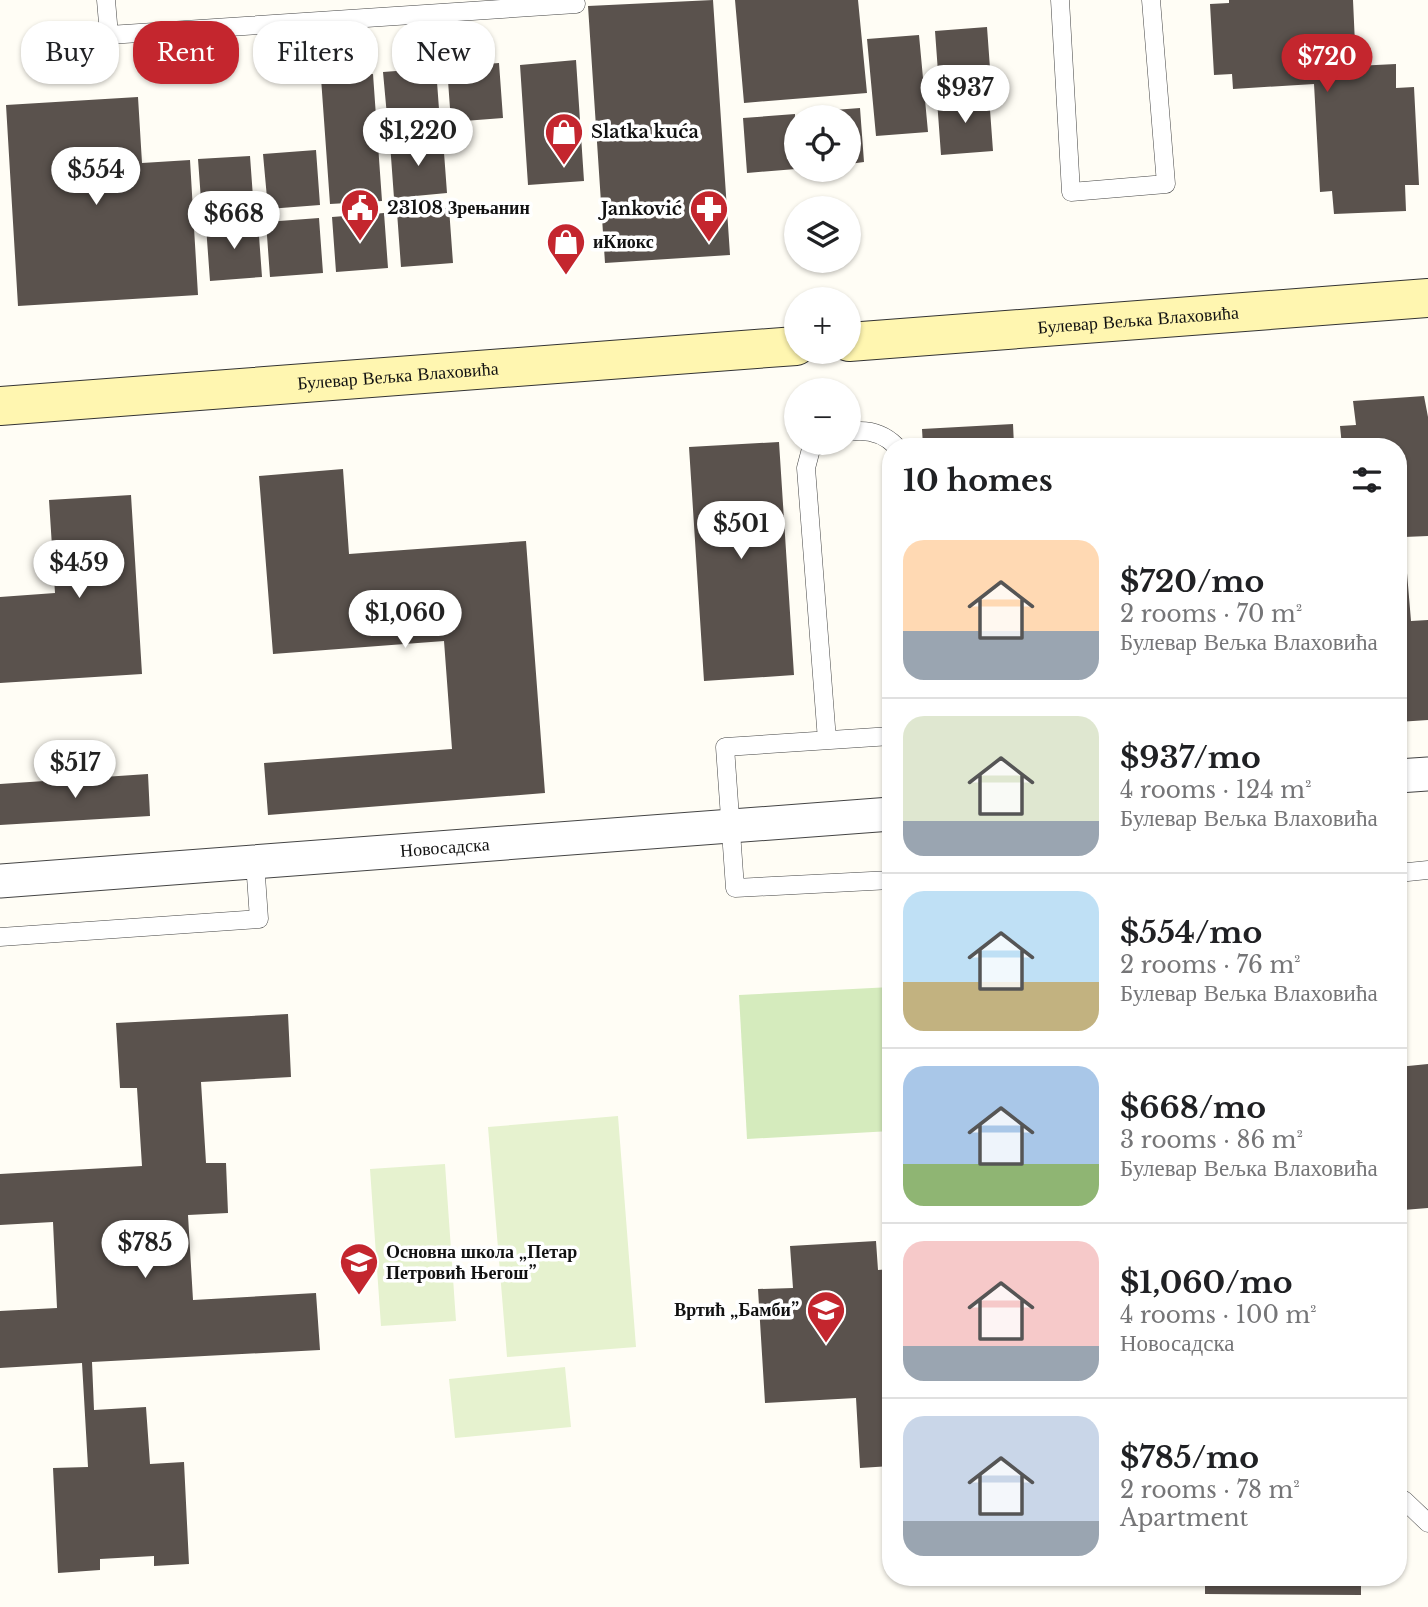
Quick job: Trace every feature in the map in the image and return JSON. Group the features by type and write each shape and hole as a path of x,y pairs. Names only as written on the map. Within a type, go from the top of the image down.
{"main road":[{"name":"Булевар Вељка Влаховића","path":"861,341 1428,298"},
{"name":"Булевар Вељка Влаховића","path":"0,406 784,347"}],"street":[{"path":"1407,775 1428,774"},
{"name":"Новосадска","path":"0,881 882,815"}],"lane":[{"path":"106,0 109,35 576,4 575,0"},
{"path":"1060,0 1071,192 1166,184 1151,0"},
{"path":"861,430 886,438"},
{"path":"809,455 806,468 827,740"},
{"path":"882,737 725,747 735,888 882,880"},
{"path":"0,937 259,919 255,862"},
{"path":"1407,872 1428,870"},
{"path":"1407,1503 1428,1523"}],"green space":[{"path":"882,987 882,1132 747,1139 739,995"},
{"path":"618,1116 636,1347 507,1357 488,1127"},
{"path":"445,1164 456,1321 381,1326 370,1169"},
{"path":"565,1367 571,1427 455,1438 449,1379"}],"building":[{"path":"713,0 730,255 605,263 588,6"},
{"path":"735,0 858,0 867,93 744,103"},
{"path":"1229,0 1353,0 1356,66 1396,64 1396,88 1414,87 1419,185 1405,185 1406,211 1334,214 1332,191 1320,192 1314,84 1233,89 1232,74 1214,75 1210,4 1229,3"},
{"path":"987,27 991,82 939,86 935,31"},
{"path":"919,35 928,132 876,136 867,39"},
{"path":"576,60 584,181 528,185 520,65"},
{"path":"495,63 499,63 503,118 451,122 448,84 495,84"},
{"path":"392,71 392,84 437,84 440,123 388,127 383,72"},
{"path":"321,84 374,84 382,201 330,204"},
{"path":"989,96 993,151 941,155 937,100"},
{"path":"138,97 142,163 190,160 198,295 18,306 6,105"},
{"path":"784,115 784,170 747,173 743,118"},
{"path":"861,122 864,162 861,162"},
{"path":"443,139 447,193 394,198 390,143"},
{"path":"316,150 320,205 268,209 263,154"},
{"path":"250,156 254,211 202,214 198,159"},
{"path":"449,208 453,263 401,267 397,212"},
{"name":"23108 Зрењанин","path":"384,213 388,268 336,272 332,217"},
{"path":"319,218 323,273 270,277 266,222"},
{"path":"258,222 262,277 210,281 206,226"},
{"path":"1424,396 1428,417 1428,536 1407,537 1407,438 1341,438 1340,426 1356,425 1353,401"},
{"path":"1013,424 1014,438 923,438 922,429"},
{"path":"779,442 794,675 704,681 689,447"},
{"path":"343,469 349,554 526,541 545,793 268,815 264,763 452,749 444,641 273,654 259,476"},
{"path":"131,495 142,674 0,683 0,597 55,593 49,500"},
{"path":"1407,573 1411,621 1428,620 1428,720 1407,721"},
{"path":"148,774 150,816 0,825 0,784"},
{"path":"288,1014 291,1077 201,1082 206,1163 226,1163 228,1213 188,1215 193,1300 316,1293 320,1350 92,1362 94,1410 146,1407 150,1464 184,1462 189,1564 154,1566 154,1556 100,1559 100,1570 58,1573 53,1468 88,1467 82,1363 0,1368 0,1311 57,1308 53,1222 0,1225 0,1174 142,1166 137,1088 120,1088 116,1023"},
{"path":"1428,1064 1428,1208 1407,1210 1407,1066"},
{"name":"Вртић „Бамби”","path":"876,1241 878,1270 882,1270 882,1467 860,1468 856,1398 765,1403 758,1289 793,1288 790,1246"},
{"path":"1205,1586 1361,1586 1361,1595 1205,1594"}],"place":[{"name":"Slatka kuća","path":"564,166"},
{"name":"23108 Зрењанин","path":"360,242"},
{"name":"Janković","path":"709,243"},
{"name":"иКиокс","path":"566,276"},
{"name":"Основна школа „Петар Петровић Његош”","path":"359,1296"},
{"name":"Вртић „Бамби”","path":"826,1344"}]}
